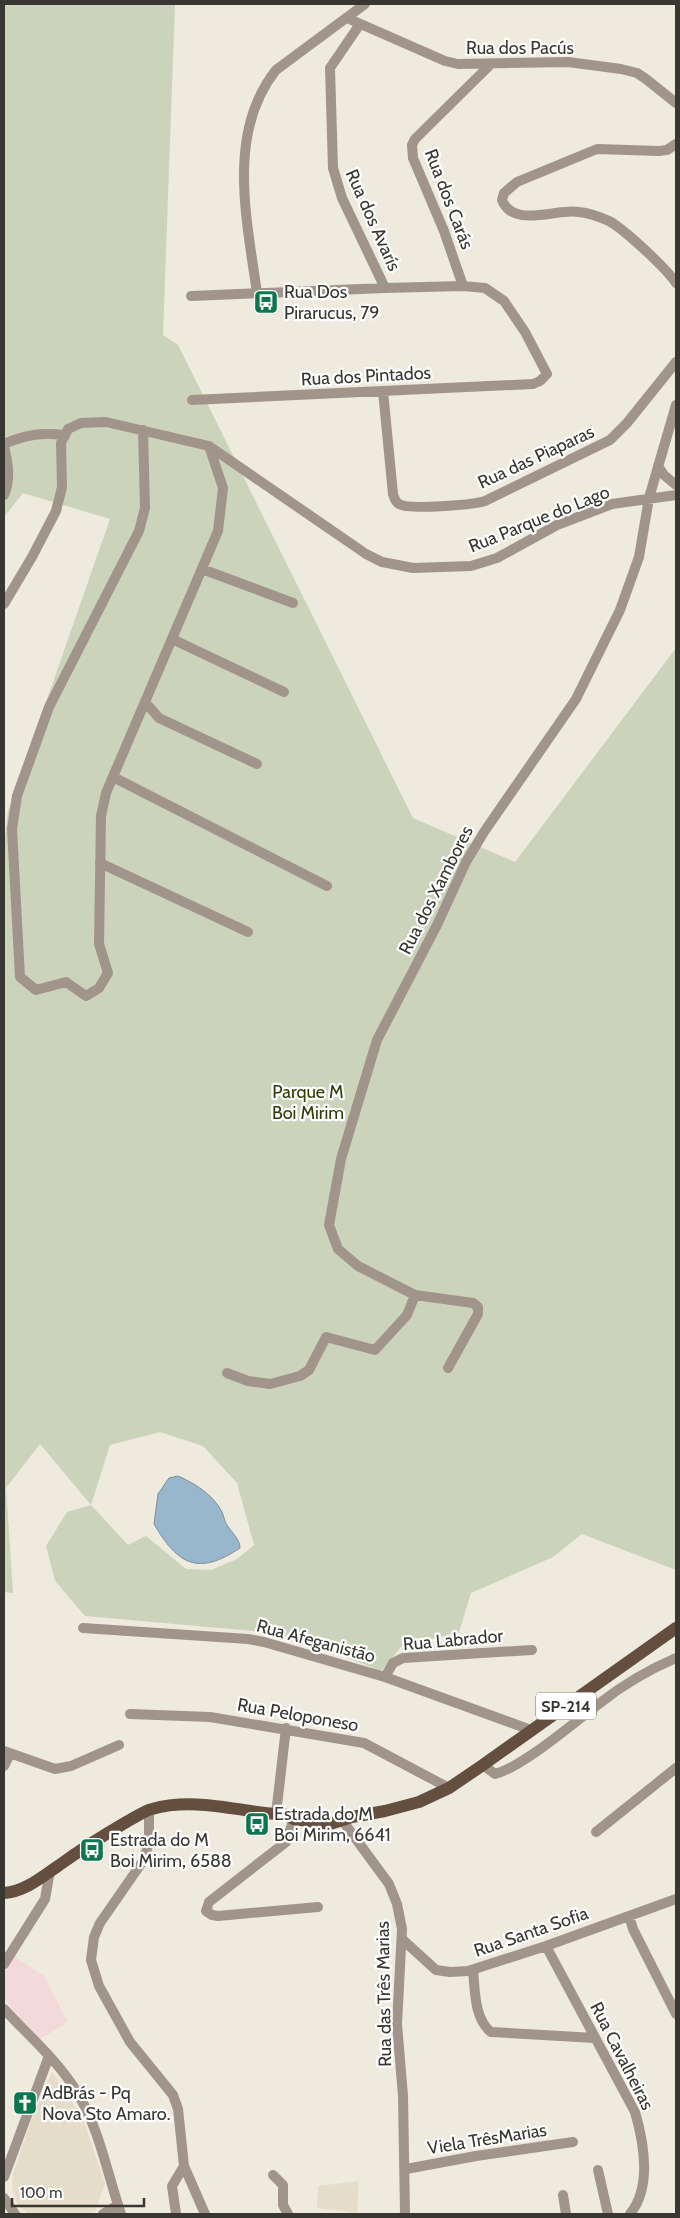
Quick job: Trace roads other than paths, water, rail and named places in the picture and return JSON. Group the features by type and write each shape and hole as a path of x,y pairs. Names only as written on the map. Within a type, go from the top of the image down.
{"main road":[{"name":"SP-214","path":"4,1893 10,1893 36,1882 118,1827 150,1809 172,1804 214,1805 284,1816 347,1818 419,1802 448,1788 483,1765 676,1628"}],"street":[{"path":"257,293 246,210 244,170 250,120 265,84 276,70 365,4"},
{"name":"Rua dos Pacús","path":"347,18 446,61 470,66 568,62 637,73 676,103"},
{"name":"Rua dos Avarís","path":"360,24 330,68 333,168 342,198 385,288"},
{"name":"Rua dos Carás","path":"463,286 444,231 413,158 412,145 432,120 490,65"},
{"path":"676,144 667,150 658,151 597,149 517,182 504,193 502,200 510,211 520,215 546,215 568,211 580,212 610,222 666,270 676,283"},
{"path":"191,296 463,286"},
{"name":"Rua dos Pintados","path":"192,400 533,384 540,381 547,374 525,332 504,301 485,288 463,286"},
{"name":"Rua das Piaparas","path":"383,391 392,494 395,500 406,506 468,505 485,501 610,440 627,423 676,362"},
{"name":"Rua dos Xambores","path":"448,1368 478,1314 478,1307 473,1303 415,1295 358,1266 338,1249 329,1225 343,1148 373,1052 384,1025 437,925 474,847 576,699 620,610 639,557 649,498 676,405"},
{"path":"4,604 32,557 61,498 61,444 68,429 80,423 106,422 143,430 209,446 223,488 218,531 106,793 101,816 99,944 108,973 99,988 86,996 66,982 36,990 20,977 12,829 17,796 49,707 139,531 145,508 143,430"},
{"path":"4,495 8,478 8,461 4,445 24,435 46,432 64,435"},
{"name":"Rua Parque do Lago","path":"209,446 366,554 382,562 413,568 471,566 487,562 574,518 612,504 676,495"},
{"path":"658,466 664,475 676,485"},
{"path":"202,569 292,603"},
{"path":"172,639 284,692"},
{"path":"145,702 159,718 257,764"},
{"path":"114,777 327,886"},
{"path":"100,863 248,932"},
{"path":"227,1373 248,1381 270,1384 300,1376 309,1370 326,1337 375,1350 407,1315 415,1295"},
{"name":"Rua Afeganistão","path":"83,1628 248,1639 385,1677 531,1730"},
{"name":"Rua Labrador","path":"385,1677 393,1663 402,1658 532,1650"},
{"path":"483,1765 489,1772 495,1774 514,1765 536,1751 634,1678 676,1658"},
{"name":"Rua Peloponeso","path":"130,1714 210,1717 286,1728 364,1743 448,1788"},
{"path":"286,1728 284,1816 286,1842 210,1902 206,1911 218,1916 318,1907"},
{"path":"4,1766 7,1753 55,1769 71,1766 119,1745"},
{"path":"596,1832 676,1768"},
{"path":"150,1809 148,1843 143,1861 100,1923 94,1937 91,1960 99,1986 130,2042 173,2095 178,2108 184,2166 205,2214"},
{"name":"Rua das Três Marias","path":"347,1818 389,1884 399,1913 403,1940 397,2024 406,2169 405,2214"},
{"path":"4,1964 45,1899 50,1871"},
{"name":"Rua Santa Sofia","path":"403,1940 436,1970 450,1972 473,1970 676,1899"},
{"path":"629,1916 633,1928 676,2014"},
{"name":"Rua Cavalheiras","path":"546,1946 636,2112 641,2132 643,2178 638,2203 630,2214"},
{"path":"473,1970 481,2019 491,2032 595,2038"},
{"path":"4,2009 49,2056 75,2089 85,2108 97,2136 119,2210 103,2214"},
{"path":"4,2177 49,2056"},
{"name":"Viela TrêsMarias","path":"406,2169 476,2156 574,2142"},
{"path":"176,2214 172,2186 184,2166"},
{"path":"598,2170 608,2214"},
{"path":"273,2175 283,2185 283,2205 288,2214"},
{"path":"563,2195 566,2214"},
{"path":"4,2198 15,2214"}],"water":[{"path":"178,1476 196,1486 213,1499 237,1539 240,1548 225,1557 201,1564 190,1562 172,1549 154,1524 158,1494 169,1478"}],"place":[{"name":"Rua Dos Pirarucus, 79","path":"266,302"},
{"name":"Estrada do M Boi Mirim, 6641","path":"257,1824"},
{"name":"Estrada do M Boi Mirim, 6588","path":"92,1850"},
{"name":"AdBrás - Pq Nova Sto Amaro.","path":"25,2103"}],"park label":[{"name":"Parque M Boi Mirim","path":"308,1102"}]}
